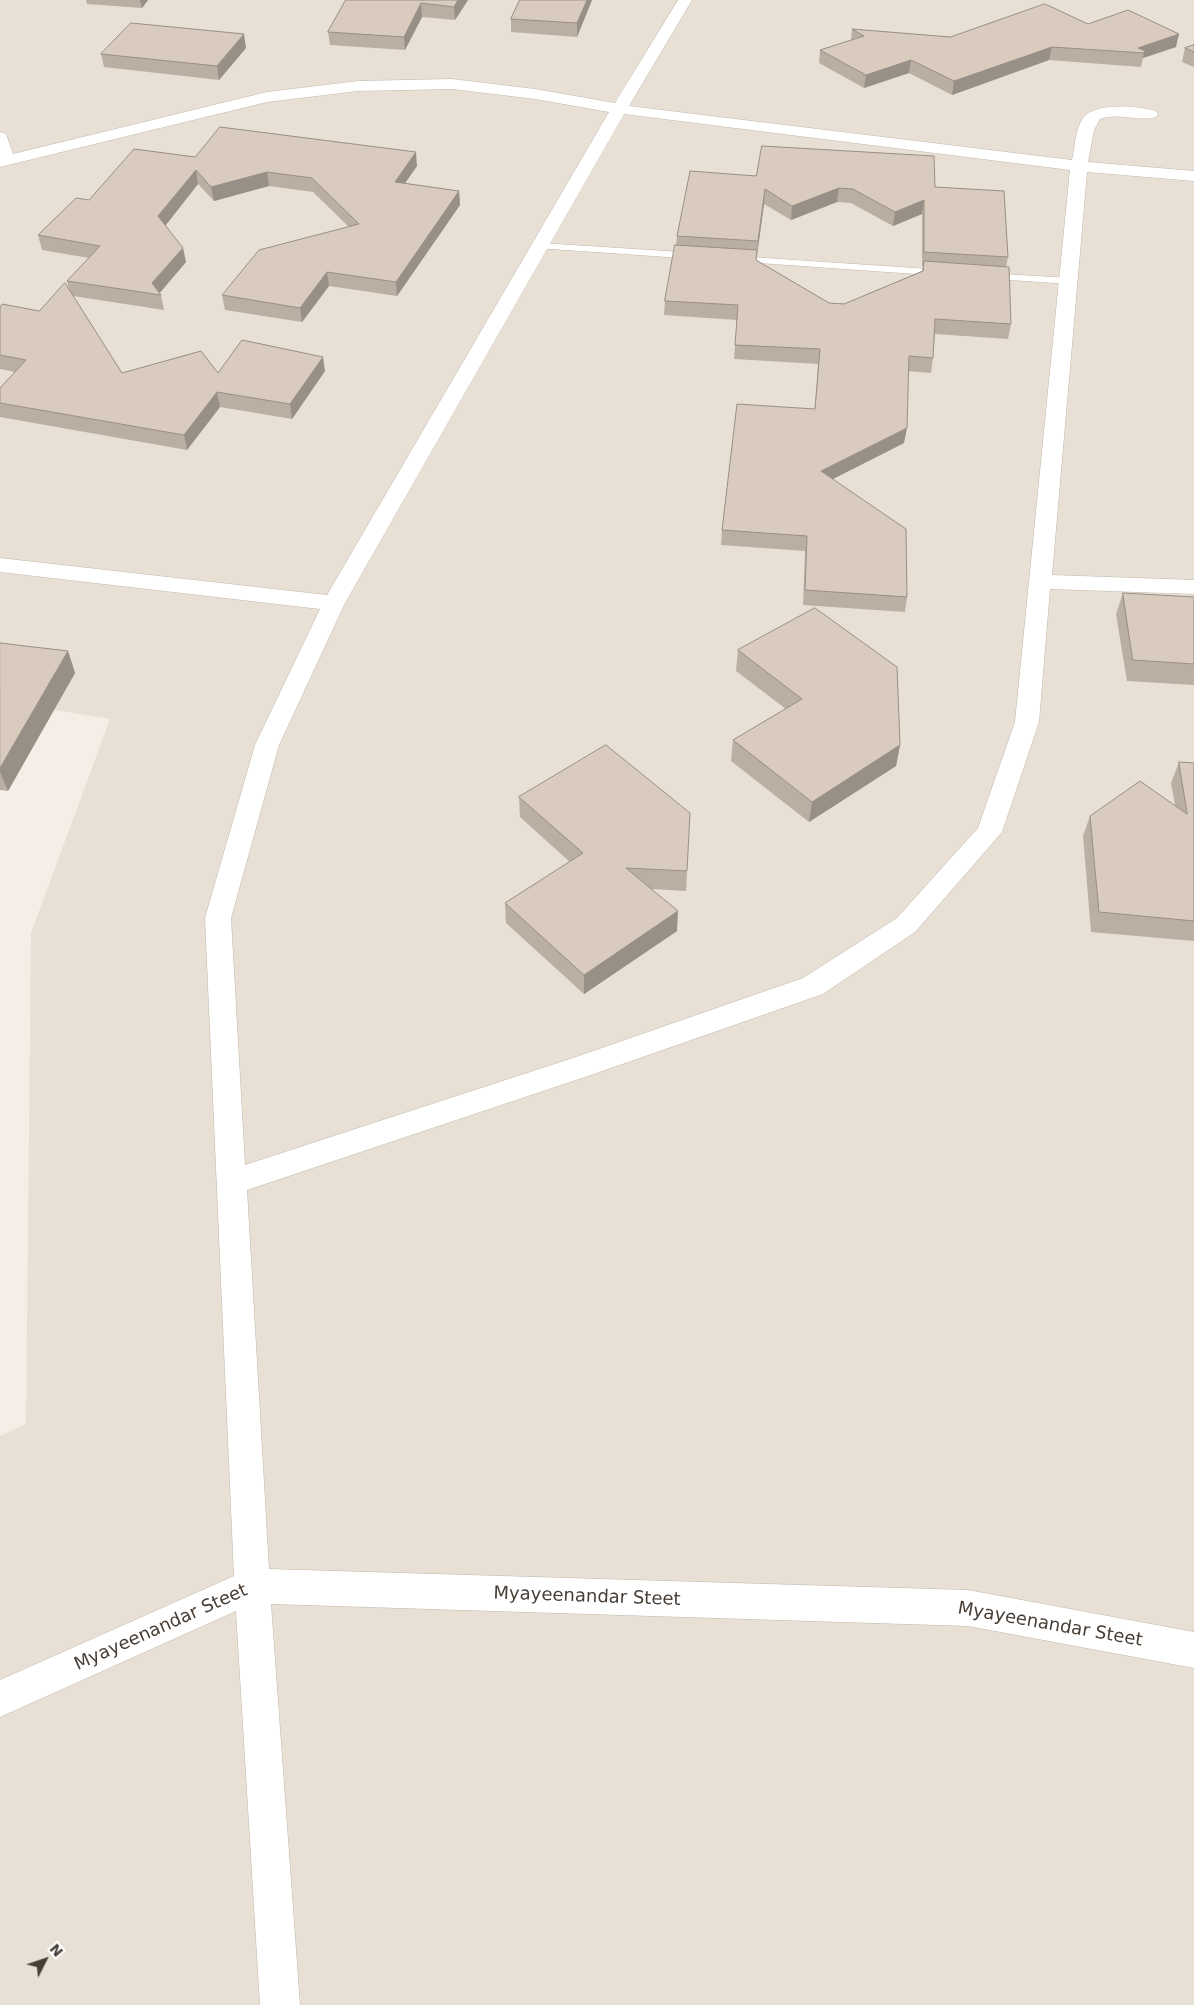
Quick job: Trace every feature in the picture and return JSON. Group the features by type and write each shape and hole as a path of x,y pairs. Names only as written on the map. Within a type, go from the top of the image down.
{"street":[{"path":"280,2005 252,1586 218,918 267,745 334,603 619,109 685,0"},
{"path":"0,137 3,161 267,97 358,86 452,84 535,94 619,109 1079,166 1194,176"},
{"path":"232,1182 578,1068 813,986 906,925 990,832 1027,722 1079,166 1090,120 1097,114 1107,112 1150,114"},
{"path":"0,565 334,603"},
{"path":"1040,582 1194,587"},
{"name":"Myayeenandar Steet","path":"0,1699 252,1586 968,1608 1194,1650"}],"lane":[{"path":"540,246 1069,282"}],"shaded area":[{"path":"0,0 1194,0 1194,2005 0,2005 0,1436 26,1424 31,933 110,719 0,701"}],"building":[{"path":"346,0 458,0 454,7 421,3 404,37 328,32"},
{"path":"520,0 587,0 577,23 511,19"},
{"path":"1045,4 1088,24 1128,10 1179,34 1138,48 1145,51 1144,53 1052,47 954,81 911,60 866,75 820,50 864,36 852,29 950,37"},
{"path":"131,23 244,34 217,66 101,54"},
{"path":"1194,45 1194,52 1185,48"},
{"path":"220,127 416,152 395,182 459,191 396,282 327,272 300,308 222,295 259,250 359,224 312,178 267,172 211,187 196,170 158,216 183,248 152,283 161,295 67,281 100,246 38,235 76,198 89,200 134,149 195,157"},
{"path":"762,146 934,156 935,187 1004,191 1008,257 924,252 924,200 895,212 853,189 839,188 792,206 765,189 758,241 677,236 690,171 756,176"},
{"path":"675,245 757,250 756,260 829,303 844,304 923,271 924,261 1009,267 1011,324 935,319 933,358 909,356 907,428 821,471 906,529 907,597 805,590 807,536 722,530 737,404 815,409 820,349 735,345 738,305 665,301"},
{"path":"65,283 122,373 201,351 218,373 242,340 323,357 290,404 217,392 184,435 0,403 0,388 26,360 0,355 0,307 2,304 39,311"},
{"path":"1123,593 1194,597 1194,664 1133,660"},
{"path":"815,608 897,667 900,745 812,802 733,740 802,699 738,650"},
{"path":"0,643 68,651 0,768"},
{"path":"606,745 690,813 687,871 626,868 678,911 584,975 505,903 583,853 519,797"},
{"path":"1179,762 1194,763 1194,921 1099,912 1090,816 1140,781 1187,814"}]}
